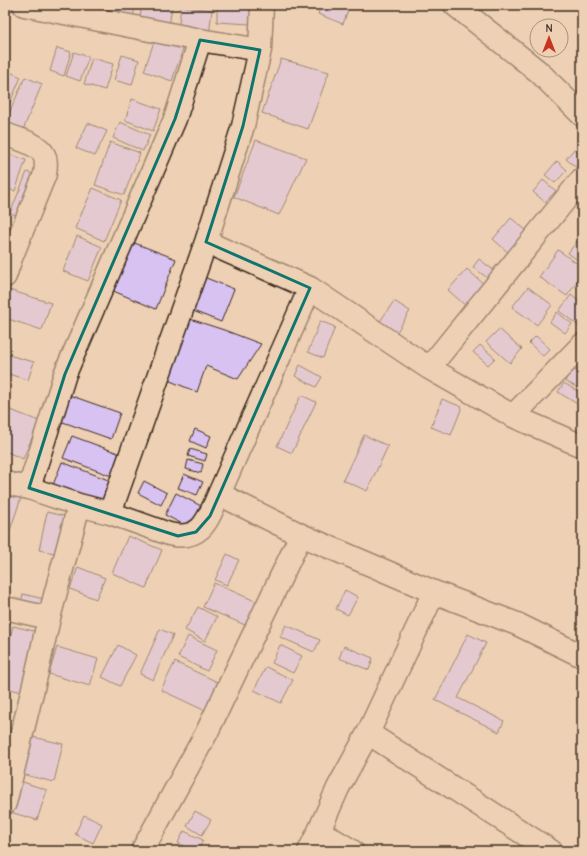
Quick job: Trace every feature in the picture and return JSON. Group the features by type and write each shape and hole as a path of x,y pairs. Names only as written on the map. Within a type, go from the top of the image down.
{"street":[{"path":"24,5 200,40 260,50"},
{"path":"110,513 206,242 243,126 260,50 262,5"},
{"path":"456,5 539,72 582,115"},
{"path":"29,488 65,374 175,119 200,40"},
{"path":"5,134 36,146 44,155 46,165 45,174 7,264"},
{"path":"429,368 582,179"},
{"path":"206,242 310,288 429,368 513,416 582,446"},
{"path":"5,482 110,513 169,534 185,536 196,532 203,526 210,516 310,288"},
{"path":"513,416 582,345"},
{"path":"219,494 301,535 434,592 517,624 582,656"},
{"path":"5,803 49,618 79,505"},
{"path":"142,851 207,732 301,535"},
{"path":"309,851 338,788 368,732 434,592"},
{"path":"5,608 49,618"},
{"path":"368,732 551,851"},
{"path":"319,830 352,851"}],"highlighted area":[{"path":"200,40 260,50 243,126 206,242 310,288 210,516 196,532 178,536 29,488 65,374 175,119"}],"building":[{"path":"106,5 135,5 133,19 104,16"},
{"path":"142,5 172,5 169,27 139,23"},
{"path":"217,5 251,5 250,24 217,22"},
{"path":"321,5 350,5 343,24 318,14"},
{"path":"181,6 212,10 209,36 178,31"},
{"path":"156,36 184,46 172,81 144,71"},
{"path":"57,48 71,52 64,76 50,71"},
{"path":"74,52 89,57 80,81 66,76"},
{"path":"122,55 139,60 132,85 114,80"},
{"path":"92,58 113,64 105,90 84,84"},
{"path":"281,59 329,72 308,129 262,113"},
{"path":"5,70 21,77 5,114"},
{"path":"25,77 42,84 23,130 5,123"},
{"path":"132,99 161,109 153,131 125,120"},
{"path":"120,122 150,135 143,151 113,138"},
{"path":"88,123 107,131 95,156 76,148"},
{"path":"256,140 306,158 279,215 234,197"},
{"path":"110,142 140,153 124,195 95,185"},
{"path":"582,142 582,151 578,147"},
{"path":"574,149 582,155 582,164 578,169 566,159"},
{"path":"5,153 26,160 15,191 5,188"},
{"path":"557,161 567,170 555,183 545,175"},
{"path":"27,172 37,176 21,217 10,213"},
{"path":"543,180 556,191 545,202 533,192"},
{"path":"93,188 121,200 104,241 75,228"},
{"path":"5,191 10,193 5,207"},
{"path":"511,218 531,234 512,256 493,239"},
{"path":"582,235 582,257 579,261 568,253"},
{"path":"77,236 102,247 88,281 63,271"},
{"path":"132,242 176,259 156,309 111,290"},
{"path":"558,250 582,267 582,275 567,296 539,277"},
{"path":"479,259 496,272 490,280 473,267"},
{"path":"467,269 487,287 468,308 448,290"},
{"path":"201,276 234,289 221,322 188,309"},
{"path":"528,287 552,305 537,325 512,307"},
{"path":"9,290 51,303 42,330 5,318 5,302"},
{"path":"571,295 582,304 582,325 580,327 559,311"},
{"path":"394,301 410,311 393,338 376,327"},
{"path":"557,312 572,324 565,333 550,322"},
{"path":"187,318 261,344 238,379 206,366 197,392 163,378"},
{"path":"320,321 335,327 323,358 308,352"},
{"path":"499,329 522,349 510,363 486,342"},
{"path":"536,336 550,349 543,356 529,343"},
{"path":"480,345 495,358 488,365 473,352"},
{"path":"5,354 34,362 28,380 5,373"},
{"path":"300,365 322,377 316,387 295,376"},
{"path":"572,369 582,374 582,390 565,381"},
{"path":"564,383 582,394 582,407 558,392"},
{"path":"69,395 120,413 111,439 60,421"},
{"path":"301,395 316,402 292,453 277,446"},
{"path":"442,399 462,407 451,435 431,427"},
{"path":"8,409 39,421 23,459 5,451 5,415"},
{"path":"195,429 211,436 206,448 190,441"},
{"path":"364,435 388,446 367,491 343,480"},
{"path":"72,436 126,456 117,478 63,458"},
{"path":"190,449 207,454 205,461 188,456"},
{"path":"188,460 203,464 201,473 186,469"},
{"path":"62,462 116,483 107,506 53,485"},
{"path":"184,474 203,482 197,495 178,488"},
{"path":"144,481 167,493 161,505 138,493"},
{"path":"5,490 22,495 5,545"},
{"path":"176,493 201,506 190,528 165,515"},
{"path":"47,512 68,517 59,554 39,550"},
{"path":"128,536 162,550 146,588 112,573"},
{"path":"227,554 239,560 227,585 215,580"},
{"path":"78,567 105,578 96,599 70,589"},
{"path":"214,583 262,604 252,628 203,607"},
{"path":"345,590 358,597 348,615 336,609"},
{"path":"23,594 48,600 45,614 20,608"},
{"path":"198,607 217,617 205,641 185,630"},
{"path":"286,625 320,640 314,652 280,637"},
{"path":"13,626 38,632 23,692 5,688 5,658"},
{"path":"160,629 173,635 153,680 140,674"},
{"path":"468,634 486,643 458,698 504,721 499,732 435,700"},
{"path":"188,636 217,650 207,671 178,657"},
{"path":"118,645 136,655 120,686 102,677"},
{"path":"280,645 302,656 293,673 272,663"},
{"path":"344,646 373,658 369,670 339,658"},
{"path":"57,647 98,659 90,686 49,674"},
{"path":"175,662 226,686 212,714 161,690"},
{"path":"266,667 293,680 281,703 254,690"},
{"path":"582,689 582,700 577,698"},
{"path":"29,736 63,744 54,782 21,774"},
{"path":"20,781 47,790 37,820 10,812"},
{"path":"195,811 211,820 202,835 187,826"},
{"path":"84,815 102,824 93,843 75,834"},
{"path":"184,831 203,840 198,851 178,843"},
{"path":"582,839 582,851 575,851"},
{"path":"5,845 26,851 5,851"}]}
